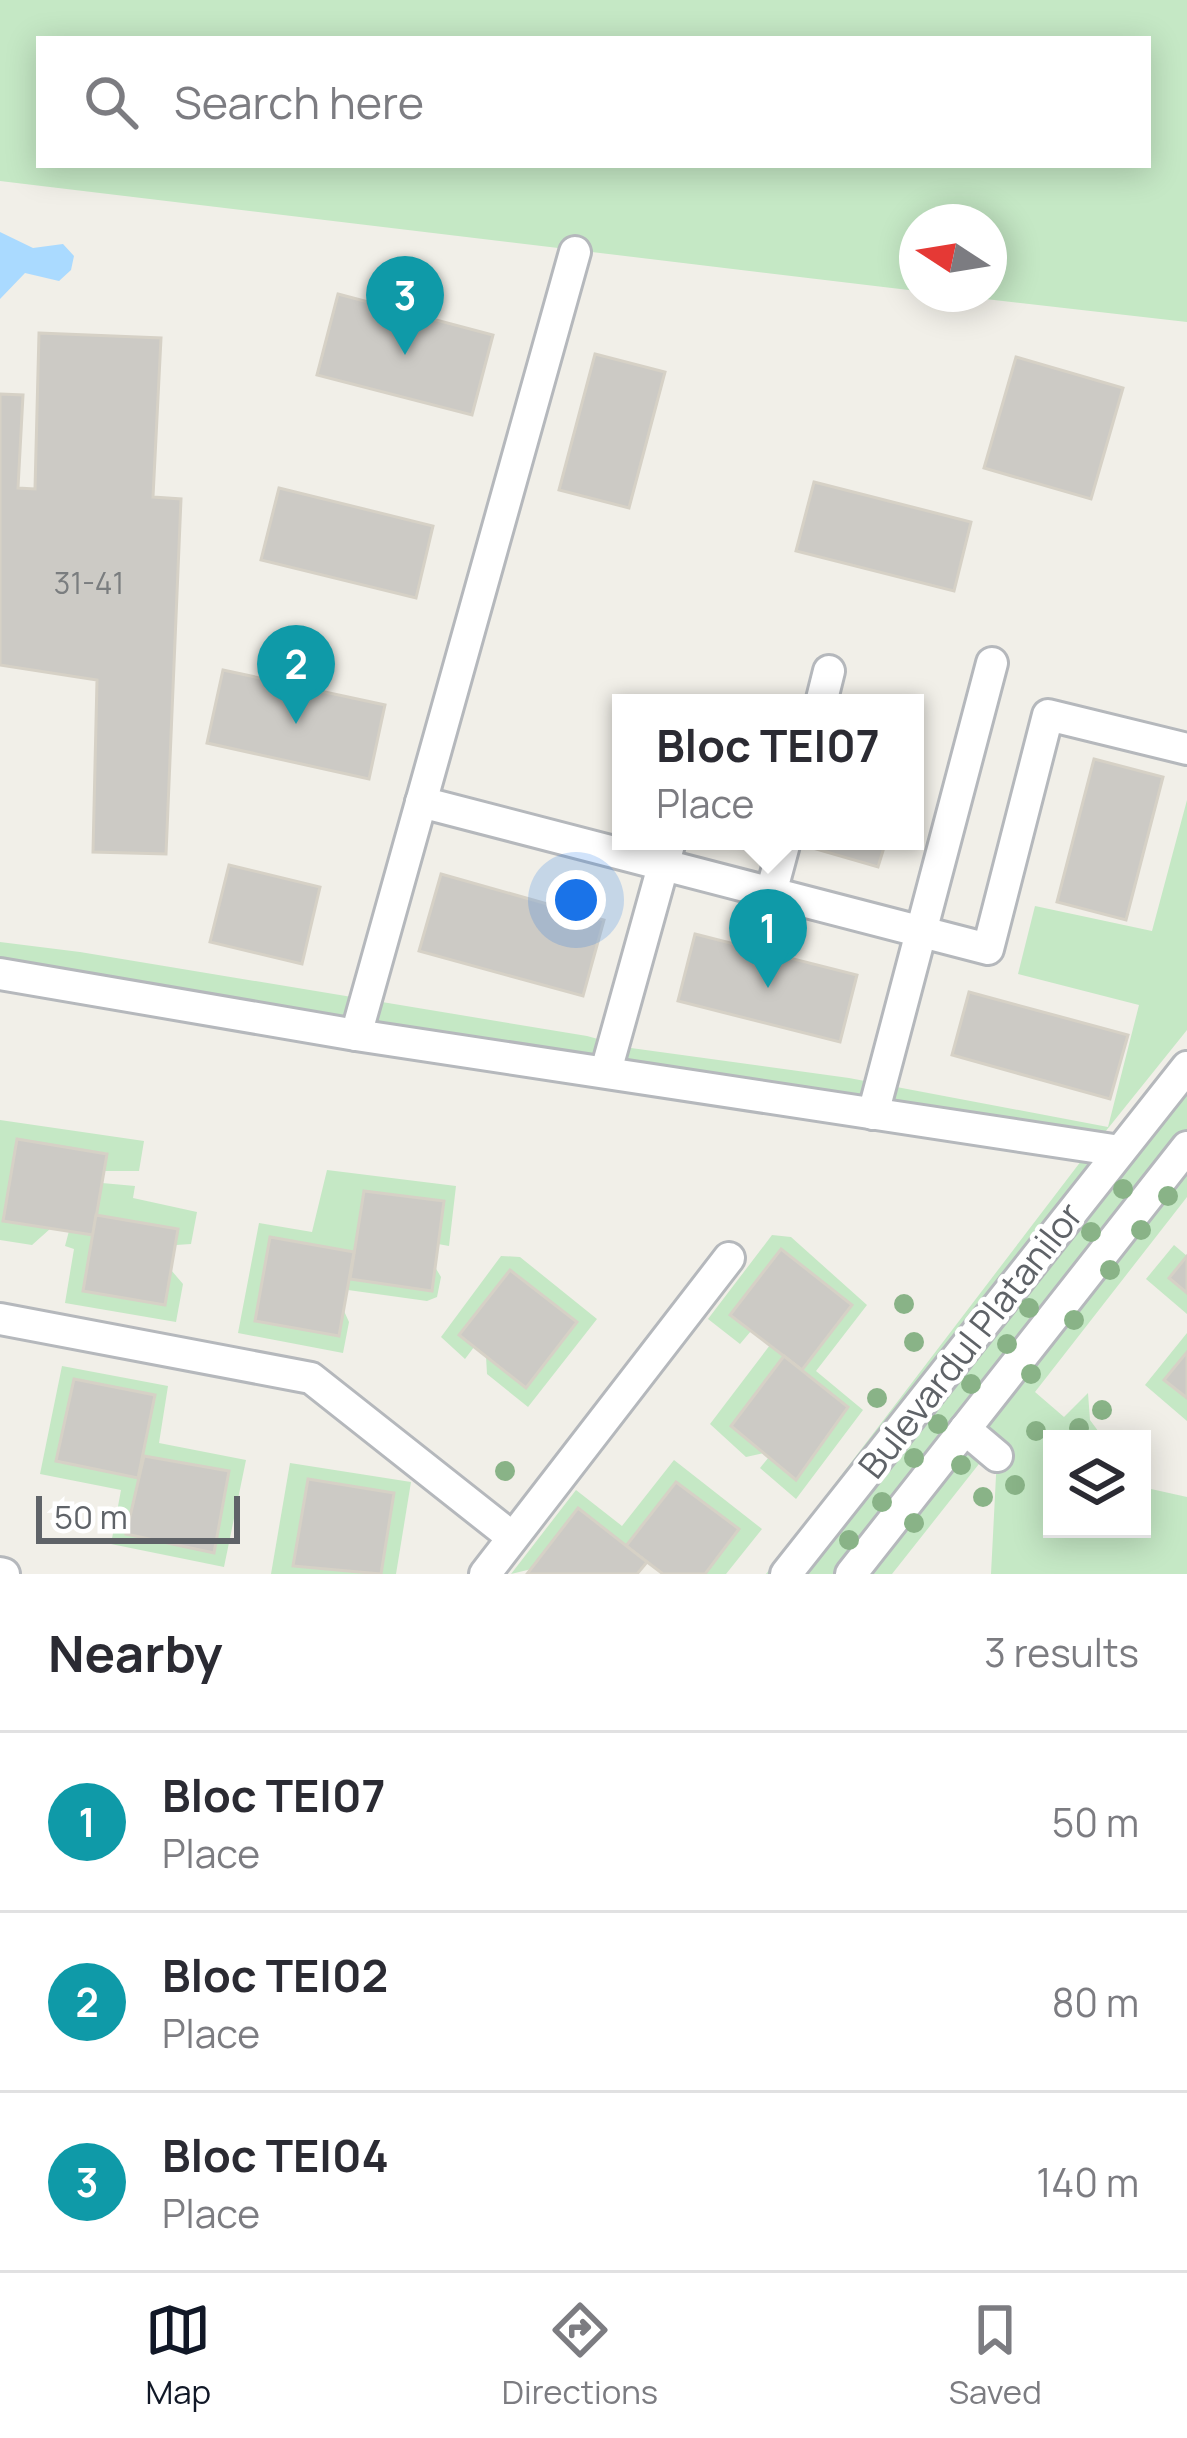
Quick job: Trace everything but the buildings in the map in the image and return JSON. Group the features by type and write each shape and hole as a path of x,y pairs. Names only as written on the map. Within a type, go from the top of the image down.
{"street":[{"path":"356,1035 575,252"},
{"path":"874,1114 992,663"},
{"path":"823,694 829,671"},
{"path":"606,1071 666,853 771,893 988,950 1048,715 1187,749"},
{"path":"421,802 612,842"},
{"path":"771,893 783,850"},
{"path":"0,974 356,1035 1120,1151"},
{"name":"Bulevardul Platanilor","path":"786,1574 1187,1067"},
{"path":"1155,1107 1187,1134"},
{"name":"Bulevardul Platanilor","path":"851,1574 1187,1147"},
{"path":"484,1574 729,1258"},
{"path":"0,1319 311,1378 512,1537"},
{"path":"965,1429 997,1456"}],"green space":[{"path":"0,0 1187,0 1187,322 1007,301 1007,204 899,204 899,289 0,181"},
{"path":"1187,800 1187,1030 1093,1147 1120,1151 1187,1067 1187,1197 1035,1392 1064,1417 1088,1393 1090,1420 1097,1430 1043,1430 1043,1538 1151,1538 1151,1489 1187,1497 1187,1574 991,1574 997,1456 990,1450 892,1574 766,1574 1091,1148 0,974 0,942 80,952 587,1036 631,1048 849,1078 1108,1127 1139,1005 1018,974 1035,906 1152,931"},
{"path":"0,1120 144,1141 139,1171 104,1171 107,1153 17,1139 4,1220 51,1228 32,1245 0,1240"},
{"path":"327,1170 456,1186 449,1246 438,1244 444,1201 365,1191 354,1252 270,1237 255,1321 339,1336 344,1311 349,1322 343,1353 238,1333 259,1223 312,1232"},
{"path":"102,1183 135,1186 133,1198 197,1212 191,1244 176,1245 178,1229 96,1215"},
{"path":"69,1231 93,1235 84,1291 165,1305 171,1270 183,1284 176,1322 65,1303 74,1249 65,1246"},
{"path":"772,1235 791,1237 867,1305 816,1371 863,1410 796,1499 760,1468 769,1457 796,1479 848,1408 802,1370 852,1305 781,1250 751,1331 740,1344 708,1319"},
{"path":"1174,1245 1187,1256 1169,1278 1187,1293 1187,1314 1146,1279"},
{"path":"501,1256 520,1257 597,1319 528,1407 487,1374 486,1356 576,1322 510,1270 459,1335 474,1347 465,1359 441,1337"},
{"path":"435,1267 441,1277 437,1297 427,1301 348,1290 350,1279 431,1291"},
{"path":"1187,1333 1187,1352 1164,1380 1187,1398 1187,1421 1145,1385"},
{"path":"770,1345 784,1356 731,1426 764,1453 746,1457 710,1424"},
{"path":"62,1366 168,1386 159,1443 246,1460 224,1567 111,1544 121,1490 40,1474","holes":["74,1380 155,1395 127,1534 138,1478 57,1461"]},
{"path":"674,1460 762,1529 726,1574 705,1574 676,1482 626,1546 511,1574 576,1490 622,1526"},
{"path":"290,1463 411,1482 396,1574 271,1574"}],"water":[{"path":"0,232 33,248 63,244 74,256 71,270 59,281 25,273 0,299"}],"place":[{"name":"Bloc TEI04","path":"405,355"},
{"name":"Bloc TEI02","path":"296,724"},
{"name":"Bloc TEI07","path":"768,988"}]}
